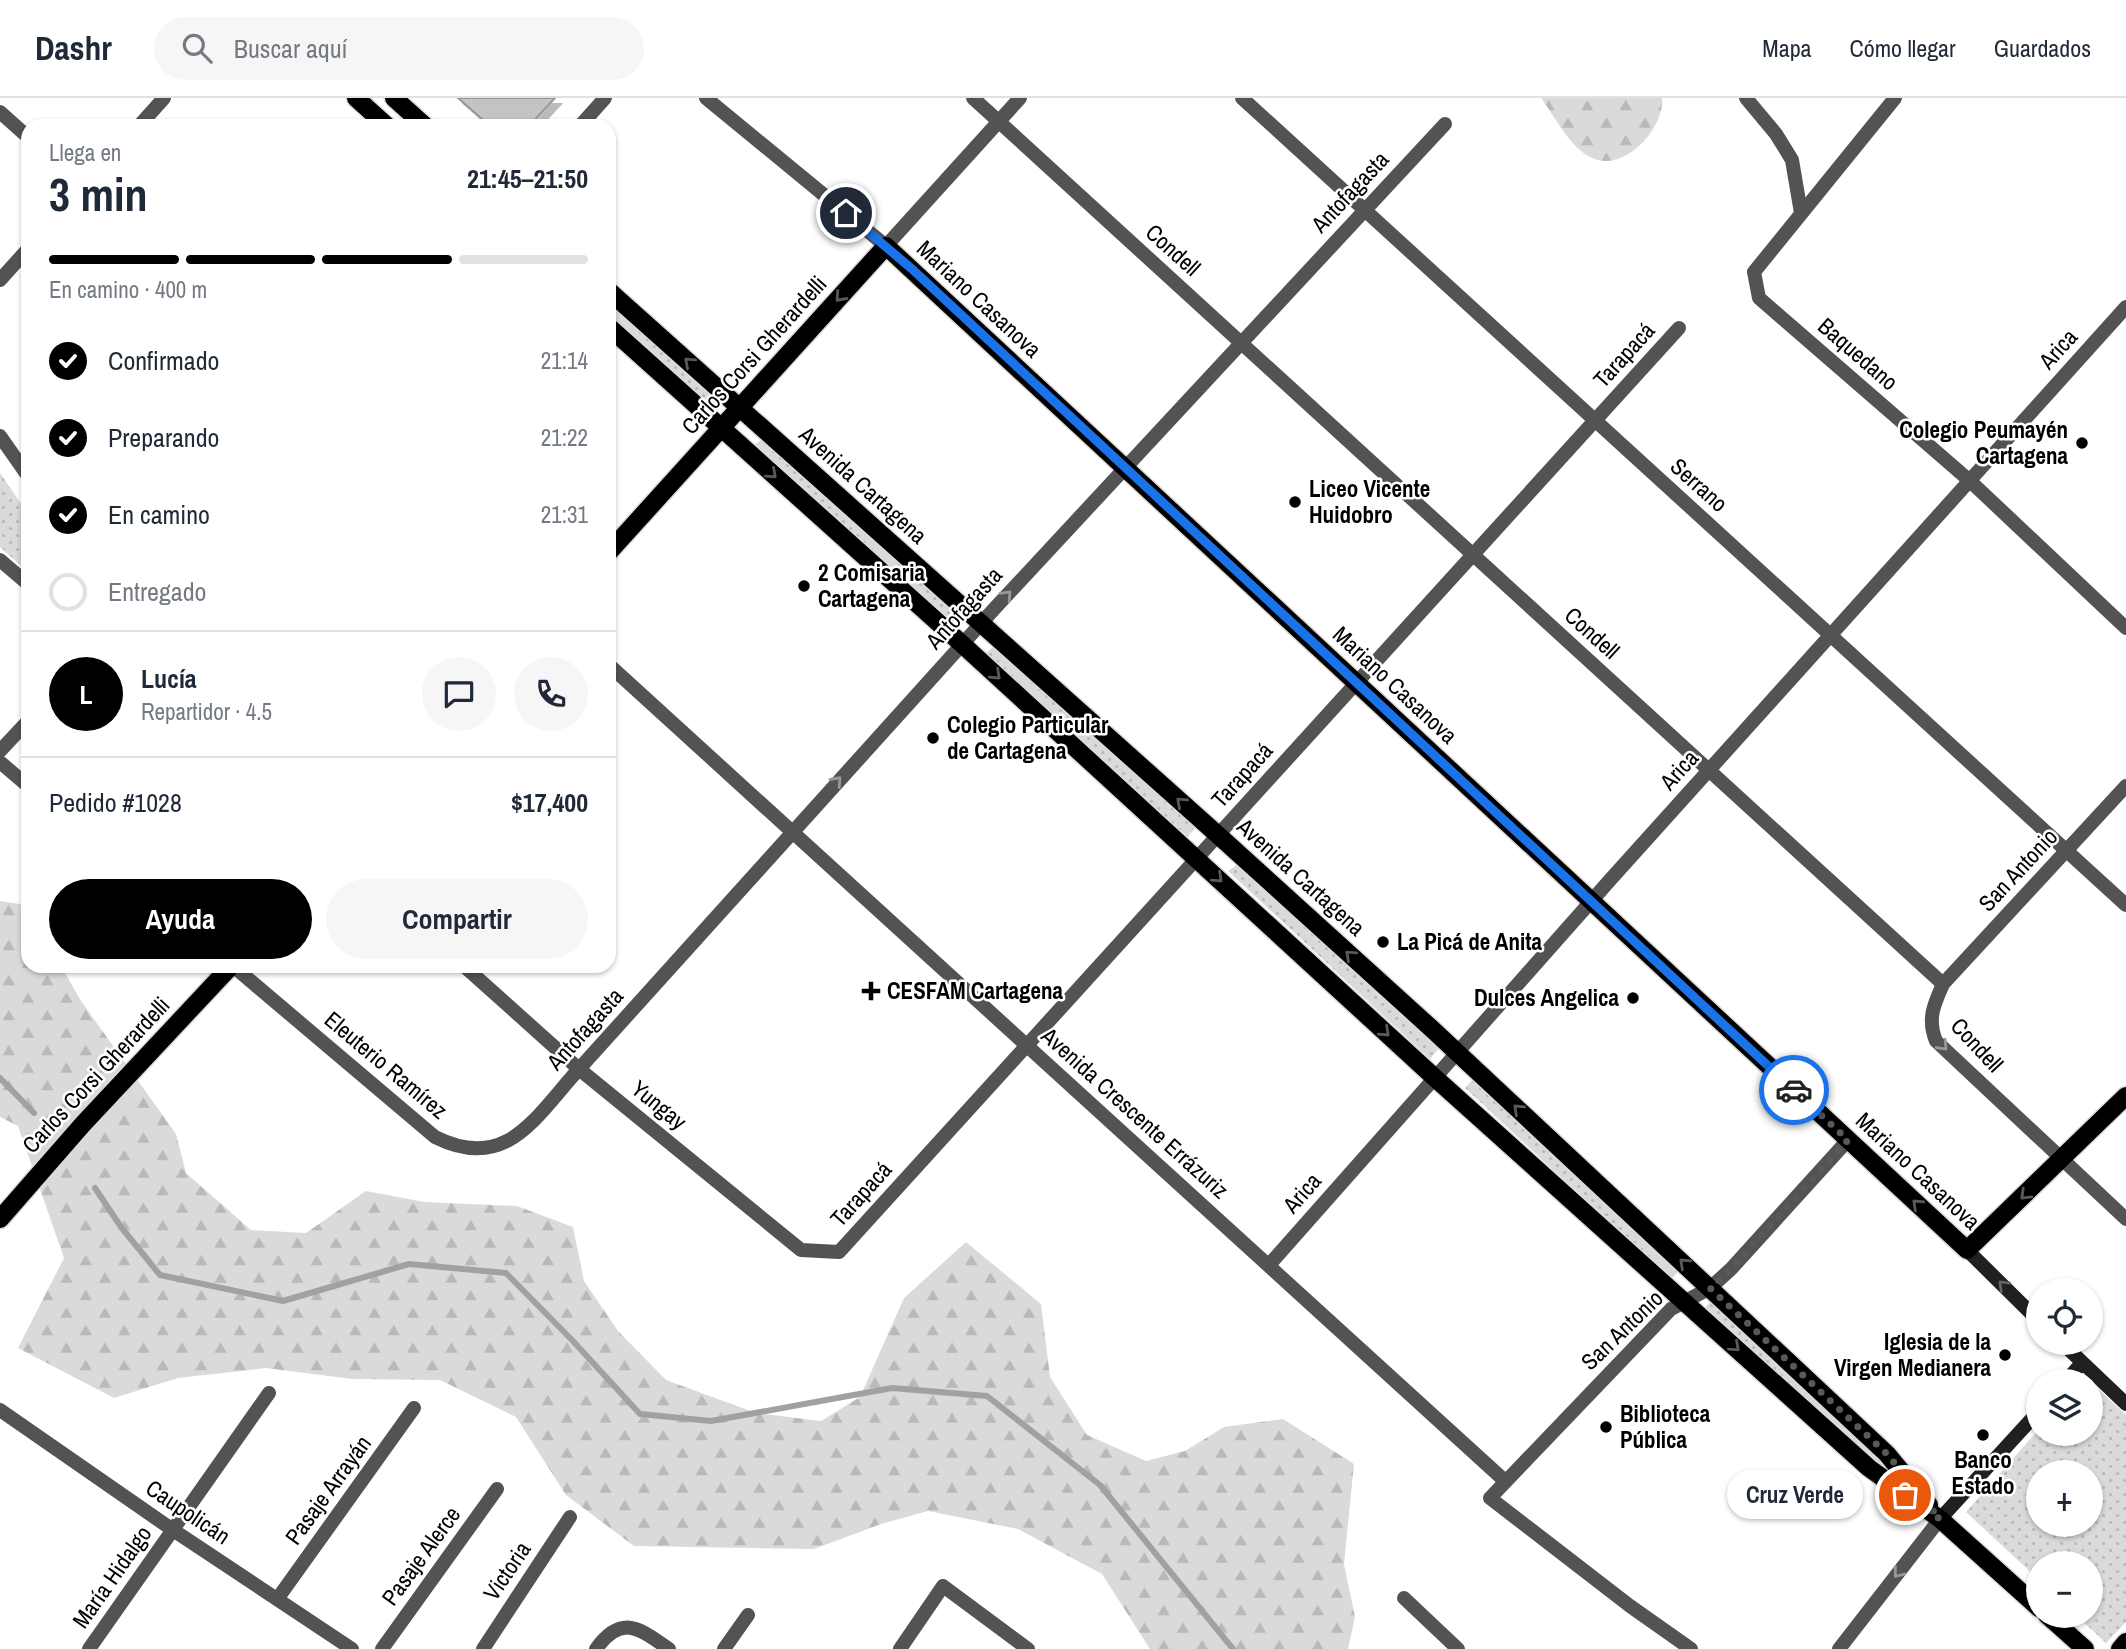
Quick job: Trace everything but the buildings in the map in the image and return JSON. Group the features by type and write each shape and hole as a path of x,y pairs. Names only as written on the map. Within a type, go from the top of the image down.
{"main road":[{"path":"356,98 379,119"},
{"path":"394,98 417,119"},
{"name":"Carlos Corsi Gherardelli","path":"616,544 886,246"},
{"name":"Mariano Casanova","path":"886,246 1967,1250 2026,1308"},
{"name":"Avenida Cartagena","path":"616,297 1457,1052 1887,1454 1940,1519"},
{"name":"Avenida Cartagena","path":"616,333 962,644 1434,1077 1869,1468 1940,1519 2026,1596"},
{"name":"Carlos Corsi Gherardelli","path":"0,1219 83,1124 225,973"},
{"path":"1967,1250 2126,1096"},
{"path":"2074,1355 2126,1404"},
{"path":"2077,1369 2082,1363"},
{"path":"1940,1519 2026,1425"},
{"path":"2062,1628 2085,1649"},
{"path":"2120,1649 2126,1642"}],"street":[{"path":"145,119 164,98"},
{"path":"586,119 605,98"},
{"name":"Mariano Casanova","path":"706,98 886,246"},
{"name":"Condell","path":"973,98 1943,984 1933,1005 1930,1020 1936,1041 2126,1219"},
{"name":"Carlos Corsi Gherardelli","path":"886,246 1020,98"},
{"name":"Serrano","path":"1241,98 2126,905"},
{"path":"1746,98 1776,134 1792,160 1801,213"},
{"path":"1801,213 1895,98"},
{"path":"0,112 21,131"},
{"name":"Antofagasta","path":"524,1129 1124,467 1445,124"},
{"name":"Baquedano","path":"1801,213 1754,272 1759,298 1970,481 2126,628"},
{"path":"0,280 21,257"},
{"name":"Arica","path":"1269,1265 1434,1077 2126,307"},
{"name":"Tarapacá","path":"839,1252 1679,328"},
{"path":"0,436 21,466"},
{"path":"0,560 21,578"},
{"name":"Avenida Crescente Errázuriz","path":"616,671 1506,1481"},
{"path":"0,751 21,728"},
{"path":"0,762 21,780"},
{"name":"San Antonio","path":"1943,984 2126,786"},
{"name":"Eleuterio Ramírez","path":"240,973 435,1137 460,1147 483,1150 504,1144 524,1129"},
{"name":"Yungay","path":"472,973 579,1069 801,1250 839,1252"},
{"name":"San Antonio","path":"1691,1649 1630,1606 1490,1498 1671,1309 1710,1288 1731,1269 1848,1140"},
{"name":"María Hidalgo","path":"89,1649 269,1393"},
{"name":"Pasaje Arrayán","path":"278,1598 414,1408"},
{"name":"Caupolicán","path":"0,1410 352,1649"},
{"name":"Pasaje Alerce","path":"382,1649 497,1489"},
{"name":"Victoria","path":"483,1649 570,1517"},
{"path":"1839,1649 1940,1519"},
{"path":"901,1649 943,1586 1028,1649"},
{"path":"1404,1598 1458,1649"},
{"path":"724,1649 748,1615"},
{"path":"596,1649 612,1632 628,1626 646,1633 669,1649"}],"green space":[{"path":"1541,98 1662,98 1656,123 1639,146 1615,160 1602,161 1590,157 1575,146"},
{"path":"616,306 721,401 713,411 616,324"},
{"path":"763,438 965,621 959,628 753,446"},
{"path":"0,473 21,504 21,566 0,547"},
{"path":"993,647 1195,827 1188,837 985,654"},
{"path":"1237,865 1439,1048 1430,1059 1228,871"},
{"path":"0,901 21,906 21,973 65,973 81,1001 176,1134 186,1173 251,1230 306,1233 366,1191 424,1202 517,1206 573,1227 584,1281 618,1331 666,1380 756,1413 821,1421 860,1397 904,1298 966,1242 1041,1304 1050,1377 1087,1435 1146,1461 1185,1451 1224,1427 1283,1419 1354,1464 1344,1564 1355,1617 1348,1649 1150,1649 1102,1574 1018,1529 928,1511 881,1524 814,1549 634,1546 566,1495 516,1417 440,1380 352,1379 266,1368 178,1378 114,1398 18,1348 64,1258 18,1126 0,1117"},
{"path":"1473,1079 1680,1270 1671,1279 1465,1088"},
{"path":"1713,1299 1891,1464 1894,1478 1703,1310"},
{"path":"2103,1393 2126,1415 2126,1622 2106,1643 2090,1628 2103,1628 2103,1551 2026,1551 2026,1568 1966,1512 2026,1444 2026,1446 2103,1446"}],"waterway":[{"path":"0,1078 34,1113"},
{"path":"95,1188 121,1227 160,1275 283,1301 409,1264 506,1273 640,1414 711,1421 892,1388 987,1396 1100,1485 1233,1649"}],"way so far":[{"path":"1794,1090 1848,1140 1731,1269 1710,1288 1887,1454 1940,1519 1905,1495"}],"place":[{"name":"Colegio Peumayén Cartagena","path":"2082,443"},
{"name":"Liceo Vicente Huidobro","path":"1295,502"},
{"name":"2 Comisaria Cartagena","path":"804,586"},
{"name":"Colegio Particular de Cartagena","path":"933,738"},
{"name":"La Picá de Anita","path":"1383,942"},
{"name":"CESFAM Cartagena","path":"871,991"},
{"name":"Dulces Angelica","path":"1633,998"},
{"name":"Iglesia de la Virgen Medianera","path":"2005,1355"},
{"name":"Biblioteca Pública","path":"1606,1427"},
{"name":"Banco Estado","path":"1983,1435"},
{"name":"Cruz Verde","path":"1905,1495"}],"route":[{"path":"846,213 912,269 1794,1090"}]}
